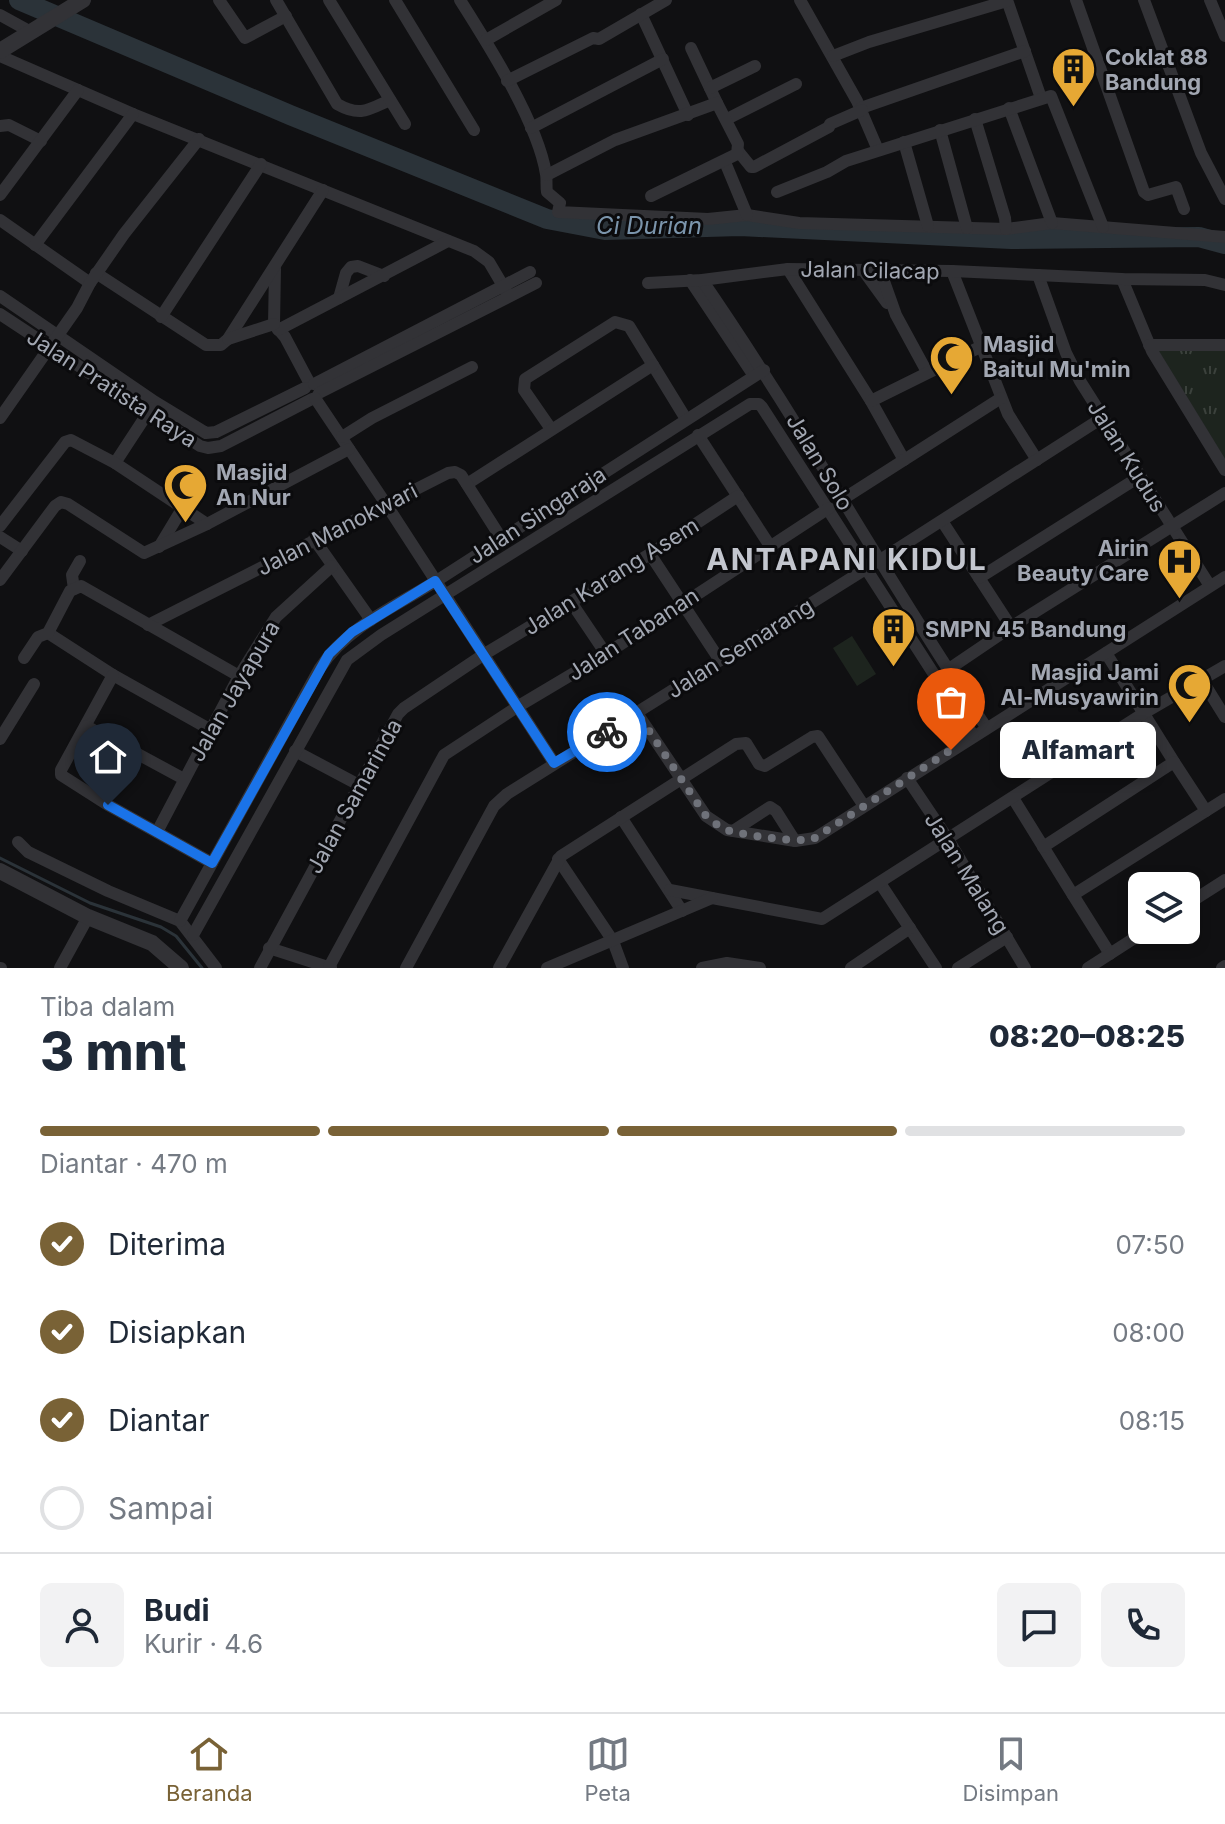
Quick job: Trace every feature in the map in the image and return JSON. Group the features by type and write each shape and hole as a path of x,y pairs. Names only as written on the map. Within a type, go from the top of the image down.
{"street":[{"path":"219,0 245,38 286,16"},
{"path":"276,0 337,104 350,112 366,112 390,100"},
{"path":"329,0 405,124"},
{"path":"395,0 474,130"},
{"path":"460,0 486,40 531,128 547,175 547,192 560,203 558,212 708,219 747,215 799,223 1006,229 1052,223 1225,237"},
{"path":"486,40 556,0"},
{"path":"507,81 593,38 599,39 666,0"},
{"path":"800,0 861,109 878,150"},
{"path":"833,56 1007,0 1041,98"},
{"path":"1076,0 1144,192 1148,195 1176,187 1184,209"},
{"path":"1144,0 1201,153 1225,199"},
{"path":"1210,0 1225,36"},
{"path":"0,54 78,3"},
{"path":"641,14 688,115"},
{"path":"0,15 39,27"},
{"path":"651,196 725,162 738,151 727,119 691,48"},
{"path":"738,151 754,167 861,109 1025,51"},
{"path":"0,54 133,114 483,256 506,291"},
{"path":"531,128 663,59"},
{"path":"710,88 755,66"},
{"path":"727,119 796,84"},
{"path":"0,195 78,90"},
{"path":"777,192 846,161 1051,96 1103,227"},
{"path":"547,175 615,140 717,103"},
{"path":"1009,108 1052,223"},
{"path":"35,245 133,114"},
{"path":"975,119 1006,229"},
{"path":"0,126 9,125 41,141"},
{"path":"940,130 967,228"},
{"path":"0,418 58,336 93,278 199,139"},
{"path":"904,142 928,226"},
{"path":"725,162 747,215"},
{"path":"161,317 261,164"},
{"path":"228,339 323,190"},
{"path":"0,220 35,245 206,345 216,347 228,339 276,327 384,276 448,241"},
{"path":"275,266 276,327 285,337 311,390 554,763"},
{"path":"339,298 346,273 351,267 358,266 384,276"},
{"path":"788,269 871,401 904,460"},
{"name":"Jalan Cilacap","path":"648,283 788,269 1205,280 1225,285"},
{"path":"863,270 896,315 927,372"},
{"path":"880,270 896,315"},
{"path":"952,271 1001,398 1037,460"},
{"name":"Jalan Kudus","path":"1038,275 1066,353 1102,418 1210,586"},
{"name":"Jalan Pratista Raya","path":"0,296 58,336 200,446 214,448 311,390 533,277"},
{"path":"1122,279 1149,345 1225,470"},
{"name":"Jalan Solo","path":"696,280 843,499 873,564 949,669 986,727"},
{"name":"Jalan Pratista Raya","path":"0,314 49,349 151,407"},
{"path":"551,429 524,390 522,384 525,379 611,323 621,321 629,326 686,419"},
{"path":"1149,345 1225,345"},
{"path":"871,401 982,346"},
{"path":"501,538 467,484 653,365"},
{"path":"342,437 372,418 472,367"},
{"name":"Jalan Singaraja","path":"180,921 324,661 339,643 371,620 440,588 501,538 759,373"},
{"path":"0,389 13,398"},
{"path":"843,499 1001,398"},
{"path":"193,935 347,660 440,588 746,405 759,404 829,508 873,564 973,735"},
{"path":"115,463 151,407"},
{"name":"Jalan Semarang","path":"406,968 494,806 507,794 1102,418"},
{"path":"698,435 770,546"},
{"path":"0,526 65,442 74,440 115,463 207,524"},
{"path":"0,580 55,506 65,502 144,553 207,524 349,449"},
{"name":"Jalan Manokwari","path":"148,625 448,473 461,475 467,484"},
{"path":"979,578 1139,477"},
{"path":"949,669 1225,493"},
{"name":"Jalan Karang Asem","path":"483,655 650,554 738,496"},
{"name":"Jalan Tabanan","path":"330,968 439,761 450,750 606,654 829,508"},
{"path":"158,548 182,509"},
{"path":"942,521 1011,627"},
{"path":"0,537 22,551"},
{"path":"314,539 371,620"},
{"path":"650,554 719,659"},
{"path":"74,589 72,575 80,561"},
{"name":"Jalan Jayapura","path":"157,832 239,676 276,617 332,566"},
{"path":"637,713 706,816 721,827 795,841 815,838 1225,577"},
{"path":"24,658 38,637 48,633 70,591 84,587 239,676"},
{"path":"571,602 606,654"},
{"path":"48,633 113,675 211,730"},
{"path":"1106,653 1206,811"},
{"name":"Jalan Samarinda","path":"260,968 398,714 483,655"},
{"path":"670,890 822,919 1144,713 1225,666"},
{"path":"113,675 60,774 212,863"},
{"path":"1202,680 1225,717"},
{"path":"0,739 34,684"},
{"path":"86,726 184,779"},
{"path":"499,968 558,859 736,744 746,743 759,764 765,766 818,736 864,806"},
{"path":"295,751 359,785"},
{"path":"1043,847 1174,762"},
{"name":"Jalan Malang","path":"907,778 948,839 1025,968"},
{"path":"1013,798 1110,954"},
{"path":"1073,895 1225,799"},
{"path":"733,831 770,807 776,811 795,841"},
{"path":"621,817 682,911"},
{"path":"18,842 28,852 94,885 180,921 216,968"},
{"path":"558,859 613,941 623,968"},
{"path":"0,871 88,917 152,943 181,968"},
{"path":"1200,896 1225,880"},
{"path":"880,883 936,968"},
{"path":"547,968 712,898"},
{"path":"60,968 88,917"},
{"path":"851,968 910,928"},
{"path":"958,968 1007,937"},
{"path":"1088,968 1128,942"},
{"path":"269,948 330,968"},
{"path":"702,968 727,963 760,968"}],"green space":[{"path":"1158,350 1225,350 1225,459"},
{"path":"852,636 876,674 857,686 833,648"}],"waterway":[{"name":"Ci Durian","path":"19,0 547,219 605,230 740,226 1011,239 1199,237 1225,244"},
{"path":"0,858 90,903 161,927 176,936 202,968"}],"way so far":[{"path":"607,732 637,713 706,816 727,830 795,841 815,838 951,750"}],"place":[{"name":"Coklat 88 Bandung","path":"1074,109"},
{"name":"Masjid Baitul Mu'min","path":"952,396"},
{"name":"Masjid An Nur","path":"185,524"},
{"name":"Airin Beauty Care","path":"1180,600"},
{"name":"SMPN 45 Bandung","path":"894,668"},
{"name":"Masjid Jami Al-Musyawirin","path":"1190,724"},
{"name":"Alfamart","path":"951,750"}],"district":[{"name":"ANTAPANI KIDUL","path":"847,560"}],"route":[{"path":"108,805 212,863 329,654 352,632 435,581 554,763 607,732"}]}
